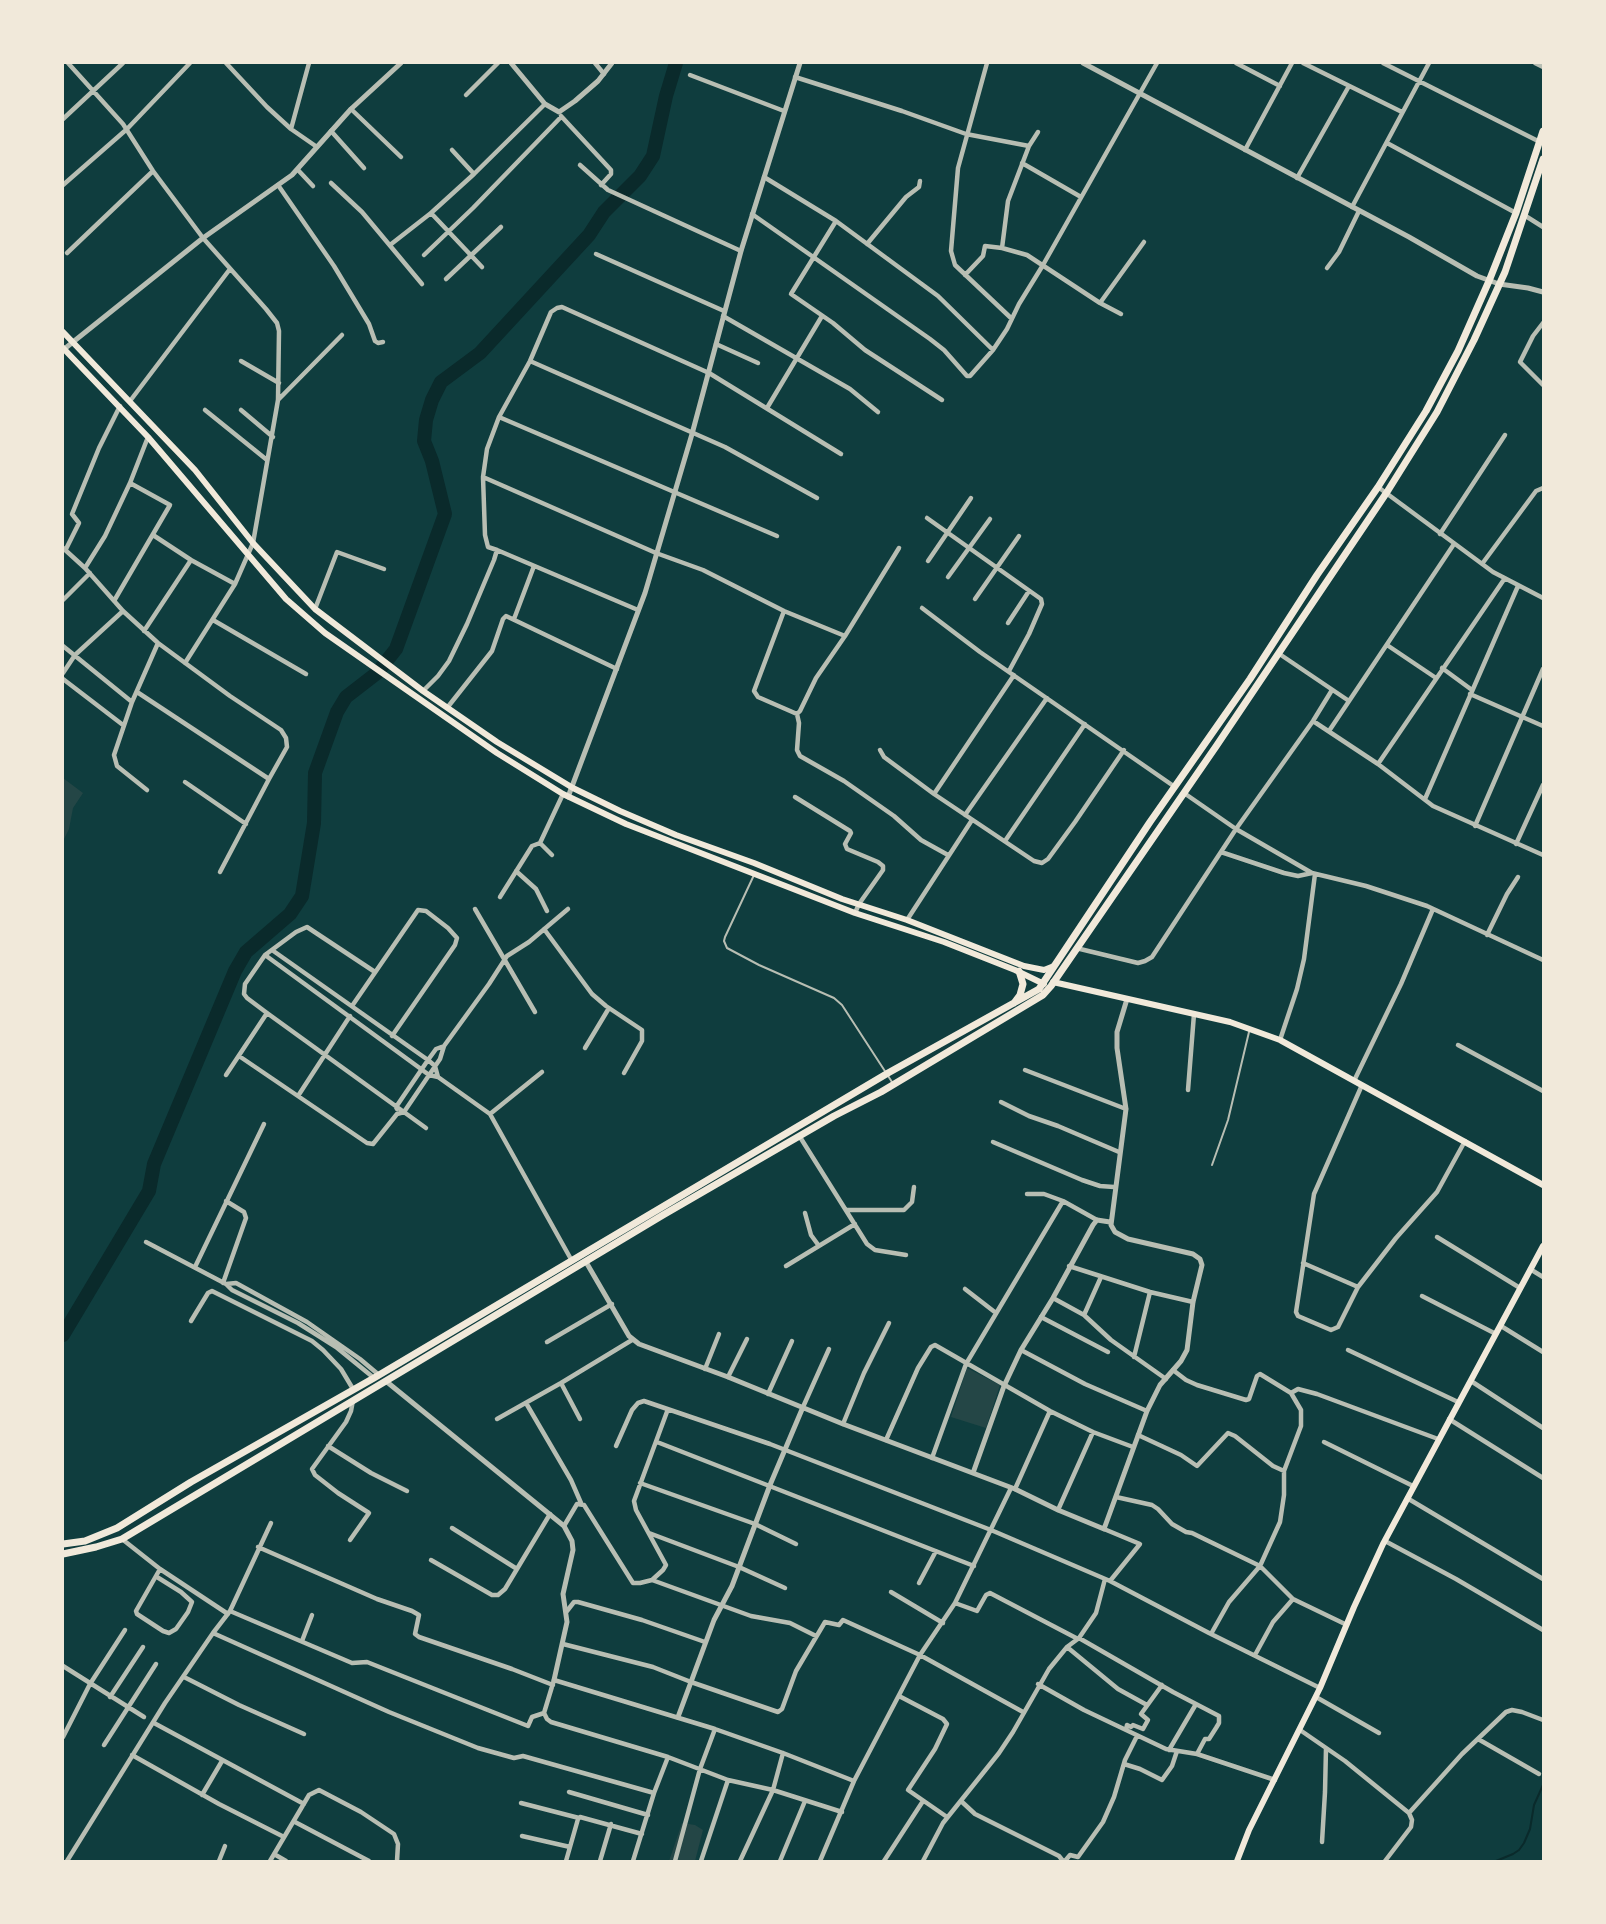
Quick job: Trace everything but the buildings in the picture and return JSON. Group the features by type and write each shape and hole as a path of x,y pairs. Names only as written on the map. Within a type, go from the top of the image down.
{"main road":[{"path":"63,1544 85,1540 117,1528 156,1503 377,1377 888,1073 1031,995 1049,981 1055,966 1378,487 1437,391 1490,282 1543,131"},
{"path":"63,1554 122,1539 537,1291 1036,1000 1076,948 1278,653 1387,492 1437,412 1474,340 1499,284 1543,159"},
{"path":"63,333 195,470 254,543 315,609 394,670 470,724 573,788 620,811 685,838 907,920 1049,981 1194,1014 1250,1029 1280,1040 1543,1185"},
{"path":"63,349 148,437 286,600 325,633 388,679 565,795 626,824 855,913 1020,969 1044,970 1055,966"},
{"path":"1257,669 1264,673"},
{"path":"465,731 470,724"},
{"path":"1167,798 1175,803"},
{"path":"682,846 685,838"},
{"path":"1012,1005 1022,989 1020,969"},
{"path":"771,1144 770,1148 776,1151"},
{"path":"754,1154 758,1157 758,1161"},
{"path":"1237,1861 1249,1830 1316,1697 1368,1574 1413,1485 1543,1246"},
{"path":"533,1284 537,1291"},
{"path":"156,1503 162,1515"}],"street":[{"path":"69,63 127,129 153,171 203,238 267,309 279,331 278,400 254,543 235,584 185,663"},
{"path":"63,119 123,63"},
{"path":"63,185 127,129 189,63"},
{"path":"226,63 291,129 316,147"},
{"path":"291,129 309,63"},
{"path":"63,349 203,238 298,170 351,110 401,63"},
{"path":"466,95 498,63"},
{"path":"512,63 545,104 560,114 611,170 611,174 601,185"},
{"path":"595,63 604,74"},
{"path":"424,255 560,114 604,74 612,63"},
{"path":"540,843 565,795 573,788 638,610 692,434 736,277 741,251 800,63"},
{"path":"987,63 966,134 955,189 951,251 952,261 1012,319"},
{"path":"1083,63 1490,282 1543,292"},
{"path":"752,214 930,339 944,350 967,376 970,376 993,350 1012,319 1157,63"},
{"path":"1236,63 1280,86"},
{"path":"1245,150 1292,63"},
{"path":"1303,63 1402,112"},
{"path":"1383,63 1540,142"},
{"path":"1352,207 1429,63"},
{"path":"1535,63 1543,67"},
{"path":"690,75 784,111"},
{"path":"795,77 966,134 1029,146"},
{"path":"1298,178 1349,86"},
{"path":"390,245 431,213 474,174 545,104"},
{"path":"351,110 401,158"},
{"path":"331,131 364,168"},
{"path":"1002,248 1008,201 1029,146 1038,132"},
{"path":"1387,143 1516,213"},
{"path":"452,150 474,174"},
{"path":"1022,163 1081,197"},
{"path":"580,165 608,190 741,251"},
{"path":"298,170 313,186"},
{"path":"67,253 153,171"},
{"path":"764,177 836,221 938,296 993,350"},
{"path":"867,244 906,197 919,187 920,181"},
{"path":"331,183 362,212 422,284"},
{"path":"278,185 334,266 369,324 375,340 378,343 383,342"},
{"path":"1328,268 1339,252 1359,211"},
{"path":"431,213 483,267"},
{"path":"1524,215 1543,227"},
{"path":"836,221 791,294 865,350 942,400"},
{"path":"446,279 501,227"},
{"path":"1102,304 1144,242"},
{"path":"965,275 983,256 985,246 1002,248 1027,255 1121,314"},
{"path":"596,254 724,314 850,389 876,411"},
{"path":"130,400 230,269"},
{"path":"638,610 488,547 485,535 483,477 487,449 499,417 530,361 551,312 562,307 709,373 841,454"},
{"path":"767,408 822,316"},
{"path":"1543,323 1520,362 1543,385"},
{"path":"1538,328 1543,333"},
{"path":"278,400 342,335"},
{"path":"716,344 758,363"},
{"path":"241,361 279,383"},
{"path":"530,361 733,451 817,498"},
{"path":"120,406 99,448 72,514 80,523 64,549 86,568 123,611 144,631 283,732 287,741 286,747 220,872"},
{"path":"205,410 267,460"},
{"path":"241,410 273,438"},
{"path":"499,417 777,536"},
{"path":"1440,534 1505,435"},
{"path":"86,568 112,522 148,437"},
{"path":"483,477 656,554 702,570 784,611 845,636"},
{"path":"114,601 170,505 130,483"},
{"path":"1378,487 1482,564 1543,598"},
{"path":"1482,564 1536,491 1543,488"},
{"path":"928,561 971,498"},
{"path":"927,518 1041,599 1042,604 1011,673 934,794"},
{"path":"948,577 990,519"},
{"path":"153,535 191,560 235,584"},
{"path":"975,599 1019,536"},
{"path":"1329,731 1454,544"},
{"path":"899,548 845,636 816,678 798,712 800,723 797,750 800,756 844,781 894,816 921,840 948,855"},
{"path":"423,691 449,661 483,589 497,550"},
{"path":"315,609 338,552 384,569"},
{"path":"144,631 191,560"},
{"path":"511,617 534,566"},
{"path":"63,600 90,573"},
{"path":"1378,764 1505,578"},
{"path":"1425,799 1518,586"},
{"path":"1008,623 1029,591"},
{"path":"922,608 980,652 1175,787"},
{"path":"63,673 75,655 123,611"},
{"path":"784,611 754,691 758,698 798,712"},
{"path":"447,708 492,651 503,619 511,617 617,669"},
{"path":"213,620 306,675"},
{"path":"147,790 117,766 114,755 132,702 158,643"},
{"path":"1387,645 1436,678"},
{"path":"63,646 132,702"},
{"path":"1278,653 1348,701"},
{"path":"1442,668 1471,692 1543,726"},
{"path":"1475,826 1543,669"},
{"path":"63,679 123,725"},
{"path":"1076,948 1138,963 1149,960 1332,690"},
{"path":"137,692 269,779"},
{"path":"964,815 1047,698"},
{"path":"1313,721 1378,764 1433,806 1543,855"},
{"path":"1005,841 1085,724"},
{"path":"880,750 884,757 964,815 1038,863 1042,863 1048,859 1124,750"},
{"path":"185,782 246,824"},
{"path":"1516,844 1543,785"},
{"path":"1183,792 1236,829 1313,874 1366,886 1433,909 1543,960"},
{"path":"795,797 850,831 845,844 847,849 883,866 883,870 855,913"},
{"path":"907,920 972,820"},
{"path":"540,843 552,855"},
{"path":"500,897 534,844 540,843"},
{"path":"1221,852 1284,873 1298,876 1313,874"},
{"path":"516,871 536,889 547,912"},
{"path":"1280,1040 1297,989 1304,959 1313,874"},
{"path":"1487,935 1518,877"},
{"path":"475,909 535,1012"},
{"path":"397,1114 396,1107 421,1069 436,1049 444,1046 509,953 529,942 568,909"},
{"path":"1354,1081 1401,984 1433,909"},
{"path":"343,1011 375,972 418,910 426,911 455,934 457,942 392,1036"},
{"path":"375,972 307,927 296,932 265,955 245,984 244,994 426,1128"},
{"path":"544,929 587,988 609,1008 644,1032 642,1041 624,1073"},
{"path":"272,950 428,1060 435,1066 438,1077"},
{"path":"265,955 429,1075 438,1077 490,1114 572,1261"},
{"path":"1104,1529 1147,1411 1187,1350 1193,1302 1202,1270 1202,1262 1193,1254 1128,1239 1115,1232 1110,1222 1125,1109 1117,1039 1118,1027 1127,999"},
{"path":"585,1048 609,1008"},
{"path":"226,1075 267,1013"},
{"path":"1188,1090 1194,1014"},
{"path":"358,1022 357,1017 362,1015"},
{"path":"298,1096 350,1016"},
{"path":"1458,1045 1543,1090"},
{"path":"239,1056 367,1143 376,1143 397,1114 404,1112 444,1053 444,1046"},
{"path":"1025,1070 1125,1109"},
{"path":"490,1114 542,1072"},
{"path":"1362,1085 1314,1194 1296,1312 1298,1316 1331,1330 1338,1327 1358,1287 1437,1192 1465,1141"},
{"path":"1001,1102 1029,1116 1119,1152"},
{"path":"195,1267 264,1124"},
{"path":"800,1137 867,1244 875,1250 906,1255"},
{"path":"993,1142 1091,1183 1114,1187"},
{"path":"846,1210 904,1210 912,1202 914,1187"},
{"path":"1027,1194 1044,1194 1064,1201 1097,1220 1110,1222"},
{"path":"224,1283 246,1218 244,1212 226,1201"},
{"path":"932,1458 966,1364 1064,1201"},
{"path":"805,1213 811,1235 819,1246"},
{"path":"973,1473 1004,1386 1021,1350 1097,1220"},
{"path":"786,1266 855,1224"},
{"path":"1437,1237 1520,1288"},
{"path":"146,1242 224,1283 232,1290 298,1323 377,1377"},
{"path":"586,1263 632,1340 646,1348 729,1377 843,1424 1013,1488 1058,1510 1140,1544 1108,1580 1096,1613 1078,1638 1067,1647 1038,1684 999,1753 947,1817 923,1861"},
{"path":"1303,1263 1358,1287"},
{"path":"1069,1266 1150,1292 1193,1302"},
{"path":"1530,1269 1543,1277"},
{"path":"1084,1315 1101,1277"},
{"path":"965,1289 996,1313"},
{"path":"191,1321 208,1293 212,1291 312,1341 341,1369 353,1389"},
{"path":"1134,1357 1150,1292"},
{"path":"1422,1296 1496,1334"},
{"path":"1053,1298 1084,1315 1111,1340 1166,1379"},
{"path":"547,1342 612,1304"},
{"path":"1041,1317 1108,1352"},
{"path":"843,1424 864,1373 890,1323"},
{"path":"1500,1326 1543,1352"},
{"path":"705,1369 719,1334"},
{"path":"729,1377 747,1339"},
{"path":"497,1419 632,1340"},
{"path":"768,1394 792,1341"},
{"path":"886,1440 918,1368 934,1345 1050,1411 1093,1432 1133,1447"},
{"path":"678,1717 720,1605 732,1586 770,1485 829,1349"},
{"path":"1021,1350 1085,1384 1147,1411"},
{"path":"1348,1350 1458,1402"},
{"path":"1173,1370 1197,1385 1246,1400 1249,1399 1259,1374 1280,1384 1291,1393 1301,1410 1300,1426 1284,1472 1284,1495 1280,1522 1260,1566 1229,1602 1211,1634"},
{"path":"1471,1381 1543,1428"},
{"path":"387,1382 564,1526 572,1541 573,1550 563,1594 567,1622 554,1682 544,1713 547,1719 558,1725 668,1757 728,1780 773,1790 842,1812"},
{"path":"561,1383 580,1419"},
{"path":"1291,1393 1298,1389 1310,1392 1438,1439"},
{"path":"350,1540 369,1514 313,1473 313,1467 346,1422 353,1400"},
{"path":"616,1446 632,1410 638,1403 644,1401 770,1443 991,1530 1108,1580 1320,1688"},
{"path":"526,1403 583,1504 628,1578 636,1584 652,1580 666,1565 635,1505 635,1497 668,1409"},
{"path":"820,1861 854,1780 920,1655 955,1603 1050,1411"},
{"path":"1449,1419 1543,1478"},
{"path":"1058,1510 1093,1432"},
{"path":"1138,1435 1181,1455 1197,1466 1228,1432 1284,1472"},
{"path":"657,1442 974,1566"},
{"path":"1324,1442 1413,1485"},
{"path":"328,1446 371,1473 407,1491"},
{"path":"640,1483 755,1524 796,1544"},
{"path":"1116,1497 1152,1505 1172,1524 1186,1532 1260,1566 1293,1599 1347,1625"},
{"path":"1407,1498 1543,1579"},
{"path":"564,1526 573,1508 583,1504"},
{"path":"431,1560 492,1595 501,1594 550,1514"},
{"path":"67,1861 165,1703 229,1613 271,1523"},
{"path":"452,1528 517,1569"},
{"path":"649,1533 739,1567 785,1588"},
{"path":"122,1539 160,1569 229,1613 352,1663 365,1662 405,1676 528,1726 532,1718 544,1713"},
{"path":"1385,1540 1543,1630"},
{"path":"258,1547 378,1599 412,1611 419,1615 415,1634 418,1637 512,1669 715,1729 854,1780"},
{"path":"919,1583 936,1551"},
{"path":"157,1577 190,1598 192,1602 176,1629 169,1633 137,1614 136,1611 160,1569"},
{"path":"652,1580 751,1616 790,1623 816,1636"},
{"path":"891,1593 943,1623"},
{"path":"955,1603 977,1611 986,1595 990,1593 1219,1715 1220,1720 1197,1754"},
{"path":"1255,1655 1273,1622 1293,1599"},
{"path":"567,1611 574,1602 578,1602 642,1620 705,1642"},
{"path":"302,1641 312,1615"},
{"path":"563,1644 653,1667 775,1712 781,1711 796,1671 825,1621 839,1625 843,1620 920,1655 1023,1712"},
{"path":"64,1733 90,1684 125,1630"},
{"path":"213,1633 389,1712 478,1748 514,1758 523,1756 654,1793"},
{"path":"110,1697 143,1647"},
{"path":"1067,1647 1118,1689 1147,1706"},
{"path":"104,1745 156,1664"},
{"path":"63,1666 144,1717"},
{"path":"184,1677 238,1705 304,1734"},
{"path":"1038,1684 1084,1710 1167,1750 1197,1754 1275,1780"},
{"path":"1126,1730 1127,1725 1143,1729 1148,1720 1141,1714 1162,1685"},
{"path":"899,1696 943,1719 947,1724 935,1749 909,1788 910,1792 947,1817"},
{"path":"1316,1697 1379,1733"},
{"path":"1167,1750 1196,1704"},
{"path":"1409,1813 1462,1754 1509,1711 1522,1712 1543,1720"},
{"path":"154,1723 304,1804"},
{"path":"675,1861 700,1770 715,1729"},
{"path":"1300,1730 1369,1780 1409,1813 1412,1820 1411,1827 1385,1861"},
{"path":"961,1801 975,1814 1059,1856 1064,1861 1069,1855 1077,1857 1103,1822 1137,1736"},
{"path":"1478,1739 1539,1774"},
{"path":"1322,1842 1326,1748"},
{"path":"1124,1764 1162,1780 1172,1766 1177,1751"},
{"path":"740,1861 773,1790 783,1753"},
{"path":"132,1755 284,1837"},
{"path":"633,1861 668,1757"},
{"path":"202,1794 222,1761"},
{"path":"701,1861 728,1780"},
{"path":"270,1861 309,1795 316,1791 361,1812 394,1834 398,1844 398,1861"},
{"path":"569,1792 648,1815"},
{"path":"780,1861 805,1801"},
{"path":"884,1861 923,1801"},
{"path":"521,1803 579,1818 581,1816 642,1834"},
{"path":"566,1861 579,1818"},
{"path":"295,1822 369,1861"},
{"path":"600,1861 611,1824"},
{"path":"522,1836 570,1847"},
{"path":"219,1861 225,1846"},
{"path":"274,1854 286,1861"}],"lane":[{"path":"755,873 725,937 727,948 834,998 842,1005 894,1084"},
{"path":"1212,1165 1228,1119 1250,1029"}],"shaded area":[{"path":"63,778 83,793 73,808 69,829 63,841"},
{"path":"967,1368 1000,1385 986,1428 951,1417"},
{"path":"682,1823 695,1825 703,1830 695,1861 669,1861"}],"waterway":[{"path":"63,1335 149,1191 154,1164 235,971 246,952 290,914 302,896 314,823 315,773 337,712 346,697 377,673 396,649 445,514 432,461 424,441 426,420 432,400 441,382 480,353 589,235 604,212 640,176 653,156 676,63"},
{"path":"1496,1861 1513,1854 1524,1843 1530,1829 1534,1805 1543,1785"}]}
